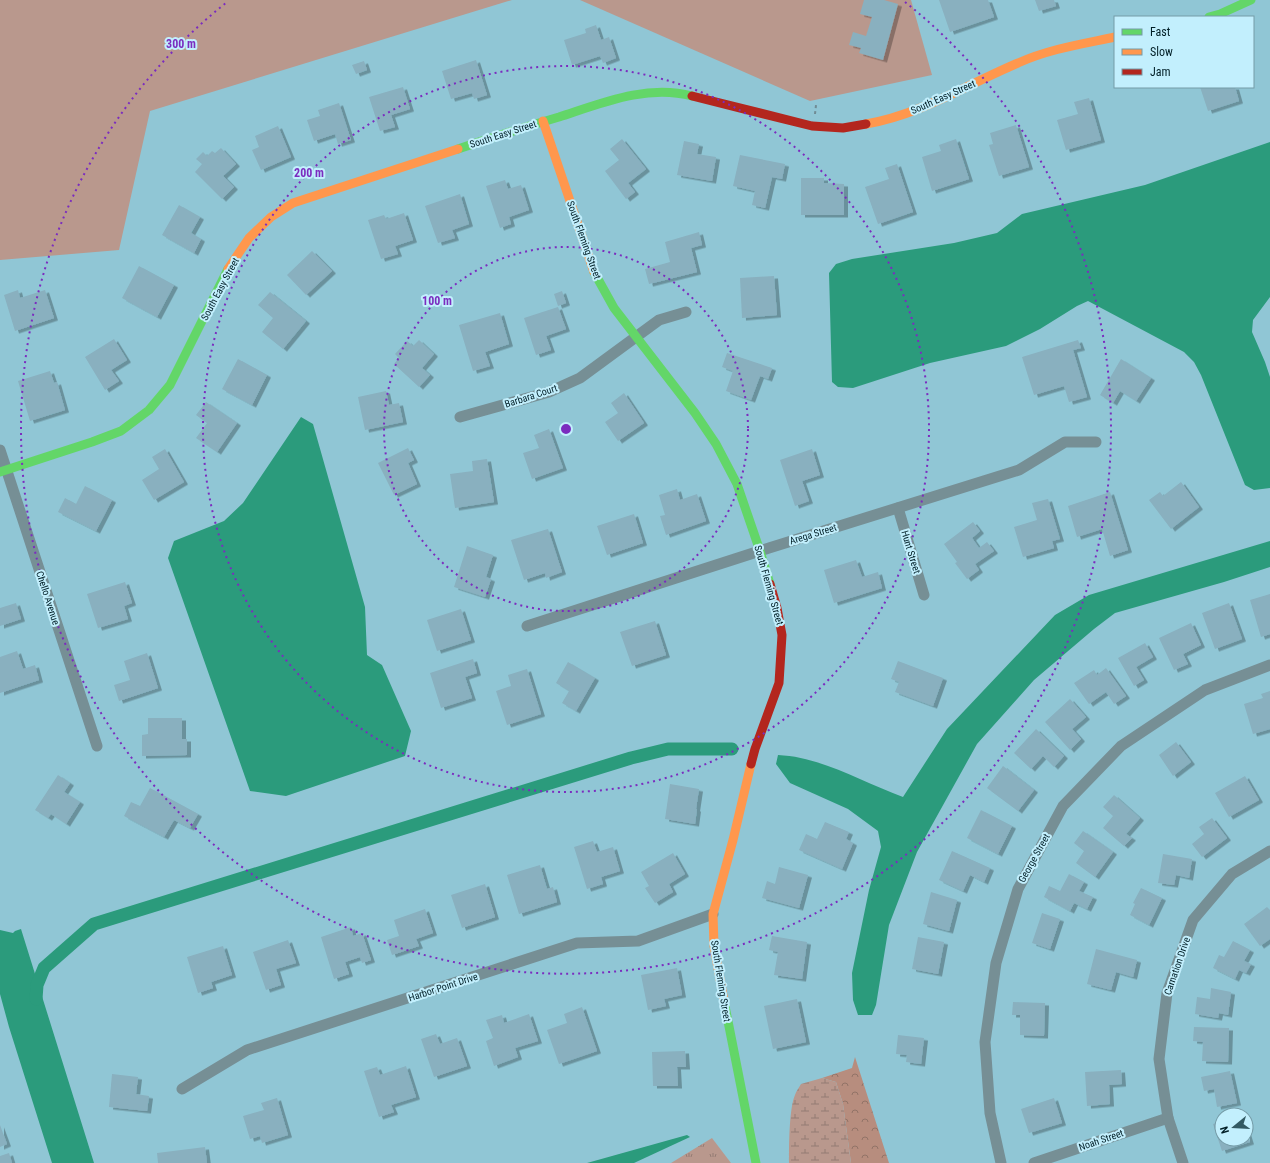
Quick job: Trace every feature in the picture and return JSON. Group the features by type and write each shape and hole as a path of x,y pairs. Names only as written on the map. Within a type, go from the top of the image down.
{"street":[{"path":"1213,16 1251,0"},
{"name":"South Easy Street","path":"3,471 121,431 149,410 170,385 230,266 249,238 271,217 293,203 542,121 625,96 657,92 685,94 812,126 843,128 878,122 925,106 1019,62 1042,54 1114,37"},
{"name":"South Fleming Street","path":"542,121 595,276 614,308 695,413 716,444 737,484 760,551 777,608 782,634 779,682 755,749 713,914 714,946 728,1027 756,1163"},
{"name":"Barbara Court","path":"460,417 549,392 580,378 659,320 686,312"},
{"name":"Arega Street","path":"527,626 1019,470 1065,442 1096,442"},
{"name":"Chello Avenue","path":"0,450 3,471 96,746"},
{"name":"Hunt Street","path":"898,508 924,595"},
{"name":"George Street","path":"1001,1163 990,1113 985,1042 996,963 1018,889 1063,806 1121,746 1204,690 1270,665"},
{"name":"Carnation Drive","path":"1183,1163 1168,1118 1159,1059 1166,993 1193,920 1232,874 1270,851"},
{"name":"Harbor Point Drive","path":"182,1088 247,1050 577,943 638,941 713,914"},
{"name":"Noah Street","path":"1034,1163 1168,1118"}],"green space":[{"path":"0,0 512,0 150,111 119,250 0,260"},
{"path":"580,0 911,0 932,75 810,101"},
{"path":"855,1057 889,1163 851,1163 843,1104 836,1082 822,1078 852,1068"},
{"path":"822,1078 836,1082 843,1104 851,1163 789,1163 790,1118 795,1094 801,1084"},
{"path":"712,1138 731,1163 671,1163"}],"shaded area":[{"path":"1270,142 1270,297 1253,320 1252,332 1270,377 1270,488 1254,490 1245,485 1201,375 1194,362 1184,352 1088,301 1077,306 1040,329 1006,346 930,363 853,388 838,387 832,382 829,273 836,264 852,259 954,243 997,233 1022,214 1145,185"},
{"path":"301,417 313,424 365,607 367,655 382,665 411,731 405,756 286,796 250,791 168,558 174,541 224,521 243,503"},
{"path":"1270,541 1270,567 1224,582 1115,613 1034,680 977,744 917,852 889,925 876,1005 872,1015 858,1015 853,1000 852,973 869,890 881,847 878,831 848,809 790,783 776,764 778,755 810,760 826,765 903,797 947,729 1055,615 1089,595"},
{"path":"21,929 94,1163 52,1163 9,1027 0,994 0,930 13,933"},
{"path":"687,1135 690,1137 634,1163 587,1163"}],"building":[{"path":"864,0 884,0 898,4 883,60 859,53 861,48 849,45 853,32 866,36 872,17 860,14"},
{"path":"939,0 988,0 994,17 950,32"},
{"path":"1035,0 1054,0 1056,6 1039,11"},
{"path":"596,25 601,40 609,37 616,58 603,63 600,56 572,65 564,40 586,33 585,29"},
{"path":"476,60 487,95 474,99 472,93 451,99 442,71"},
{"path":"364,61 367,70 356,74 352,65"},
{"path":"403,87 410,109 391,115 395,127 380,131 369,97"},
{"path":"1200,88 1235,88 1239,101 1208,111"},
{"path":"1089,98 1101,140 1066,150 1057,120 1078,114 1074,102"},
{"path":"339,103 351,140 338,144 335,134 314,141 307,120 320,116 318,110"},
{"path":"1016,125 1029,167 999,176 989,145 993,144 990,133"},
{"path":"278,126 291,157 261,170 252,150 259,147 255,136"},
{"path":"622,139 646,169 628,183 635,192 626,199 605,171 619,160 610,149"},
{"path":"956,139 969,179 932,191 922,157 941,151 939,145"},
{"path":"684,141 699,144 697,154 716,157 712,181 677,175"},
{"path":"221,148 236,164 223,176 234,187 222,199 195,172 202,164 196,159 203,152 207,156 212,151 215,153"},
{"path":"740,155 785,164 782,179 772,177 765,208 752,205 755,191 733,186"},
{"path":"897,164 913,212 878,224 865,187 889,179 885,168"},
{"path":"801,178 824,178 824,183 844,184 844,215 801,215"},
{"path":"505,180 508,189 521,185 529,210 509,217 511,224 500,228 486,186"},
{"path":"460,194 469,224 452,230 455,238 438,243 425,206"},
{"path":"179,205 200,217 191,233 201,239 194,253 162,235"},
{"path":"404,213 413,240 395,246 398,254 381,259 368,220 384,215 386,219"},
{"path":"699,232 702,245 691,248 697,272 649,284 645,269 670,262 665,242"},
{"path":"312,251 332,271 306,295 287,275"},
{"path":"139,266 174,285 157,317 122,298"},
{"path":"774,276 777,315 742,318 740,278"},
{"path":"18,290 20,298 45,290 54,318 15,331 4,295"},
{"path":"562,291 566,303 558,306 554,294"},
{"path":"270,292 306,321 283,349 262,332 273,318 258,305"},
{"path":"558,307 566,329 546,336 551,350 536,355 524,318"},
{"path":"500,313 509,344 485,352 490,366 473,371 459,325"},
{"path":"114,339 127,360 111,370 119,381 105,390 85,357"},
{"path":"419,340 434,354 422,368 430,375 419,387 394,364 399,358 395,354 407,341 413,346"},
{"path":"1078,340 1081,348 1073,350 1087,397 1069,402 1064,386 1034,395 1022,357"},
{"path":"727,353 772,368 768,379 760,376 751,400 726,391 733,371 722,367"},
{"path":"238,359 267,375 252,405 222,389"},
{"path":"1121,359 1151,378 1136,401 1120,391 1113,403 1100,395"},
{"path":"50,371 54,383 57,382 65,410 30,421 18,381"},
{"path":"386,391 389,405 399,403 403,422 365,430 358,397"},
{"path":"624,393 644,423 618,441 605,422 618,413 611,403"},
{"path":"206,402 237,423 217,452 196,438 207,423 196,415"},
{"path":"549,429 563,468 532,479 523,453 539,448 534,435"},
{"path":"408,448 414,460 408,463 417,484 394,495 378,463"},
{"path":"165,449 184,482 154,500 142,480 159,469 152,457"},
{"path":"812,449 820,475 802,481 809,501 795,506 780,460"},
{"path":"487,459 494,502 455,508 450,474 473,471 472,461"},
{"path":"1181,482 1199,507 1171,529 1149,500 1160,492 1163,496"},
{"path":"85,486 112,500 96,531 58,512 65,498 76,504"},
{"path":"677,489 680,500 697,494 706,521 666,535 660,516 665,515 659,495"},
{"path":"1110,492 1128,550 1110,556 1102,529 1077,537 1068,506"},
{"path":"1048,499 1060,539 1052,541 1054,548 1023,557 1014,527 1037,520 1032,503"},
{"path":"634,514 643,543 607,555 597,526"},
{"path":"973,522 980,531 972,538 979,548 987,542 994,551 975,564 979,570 967,579 955,563 957,562 944,544"},
{"path":"548,529 562,572 546,578 545,573 524,580 511,540"},
{"path":"467,546 493,555 486,577 491,579 485,597 454,587"},
{"path":"856,560 862,577 878,572 882,588 834,603 824,570"},
{"path":"125,582 132,603 124,606 128,619 98,628 87,594"},
{"path":"1270,594 1270,634 1261,637 1250,600"},
{"path":"16,603 21,619 0,626 0,608"},
{"path":"1229,603 1242,639 1215,649 1202,613"},
{"path":"461,609 471,640 437,651 427,620"},
{"path":"655,621 666,655 632,666 620,632"},
{"path":"1191,623 1201,645 1183,654 1188,664 1174,670 1159,638"},
{"path":"1145,643 1153,657 1136,667 1144,680 1134,686 1118,658"},
{"path":"17,651 23,669 35,665 39,680 0,693 0,657"},
{"path":"147,653 158,688 119,701 114,685 130,680 124,661"},
{"path":"473,659 477,673 465,677 472,698 441,708 430,673"},
{"path":"898,661 943,678 933,706 895,692 899,682 891,679"},
{"path":"568,662 595,678 576,711 562,703 569,691 556,683"},
{"path":"1106,668 1126,696 1114,704 1106,692 1089,704 1074,683 1094,670 1097,675"},
{"path":"527,669 541,714 507,725 496,691 511,686 508,675"},
{"path":"1270,691 1270,729 1253,734 1244,704 1263,698 1261,694"},
{"path":"1070,699 1086,717 1072,729 1081,739 1070,750 1045,722"},
{"path":"148,718 182,718 182,739 187,739 187,755 142,756 142,735 148,734"},
{"path":"1036,729 1064,756 1054,767 1043,756 1031,769 1014,753"},
{"path":"1176,742 1191,762 1173,776 1159,755"},
{"path":"1003,766 1034,790 1018,811 987,788"},
{"path":"58,775 70,783 64,792 80,802 66,824 51,814 48,818 35,810"},
{"path":"1245,776 1259,800 1229,817 1215,793"},
{"path":"670,784 699,789 695,824 665,819"},
{"path":"150,788 198,814 190,828 174,820 164,837 124,816 131,802 140,806"},
{"path":"1114,795 1140,818 1126,834 1132,838 1124,846 1103,828 1113,816 1103,807"},
{"path":"981,810 1012,826 998,854 967,838"},
{"path":"1212,818 1227,838 1202,857 1192,844 1204,834 1199,827"},
{"path":"825,822 849,832 846,839 853,843 842,869 799,850 806,834 817,839"},
{"path":"1083,831 1113,852 1095,877 1076,863 1084,851 1074,843"},
{"path":"593,841 597,852 613,847 620,871 601,877 603,884 587,889 574,847"},
{"path":"952,851 990,868 984,882 970,875 963,891 939,880"},
{"path":"673,853 685,874 669,884 673,892 655,903 645,888 649,886 641,872"},
{"path":"1163,854 1192,859 1189,878 1176,875 1174,885 1158,883"},
{"path":"540,865 547,889 553,887 557,902 519,914 507,875"},
{"path":"779,867 808,875 799,908 762,898 767,881 775,884"},
{"path":"1069,874 1084,882 1079,891 1093,897 1087,909 1074,903 1070,911 1044,897 1049,886 1060,891"},
{"path":"485,884 495,917 462,928 451,895"},
{"path":"1141,888 1162,898 1149,925 1130,915 1135,904 1133,903"},
{"path":"931,892 957,900 949,931 923,924"},
{"path":"1267,907 1270,910 1270,939 1260,946 1244,924"},
{"path":"425,909 433,933 416,939 419,946 392,955 387,940 399,936 394,920"},
{"path":"1042,913 1060,919 1050,949 1032,943"},
{"path":"351,927 353,936 362,933 371,960 362,963 360,957 345,962 349,974 334,979 321,937"},
{"path":"772,936 807,942 802,979 774,975 778,952 769,950"},
{"path":"918,937 944,942 938,974 912,969"},
{"path":"288,940 296,963 276,969 281,985 266,990 253,952"},
{"path":"1233,941 1250,950 1244,961 1251,964 1246,973 1239,970 1235,979 1213,968 1219,955 1224,957"},
{"path":"223,946 232,975 211,982 213,988 198,993 187,957"},
{"path":"1096,949 1137,960 1133,977 1116,972 1111,990 1087,984"},
{"path":"677,968 682,995 664,999 666,1006 648,1010 641,975"},
{"path":"1211,988 1231,992 1228,1015 1219,1013 1218,1018 1195,1014 1197,997 1210,999"},
{"path":"797,999 806,1042 773,1049 764,1006"},
{"path":"1013,1002 1045,1003 1044,1036 1020,1035 1020,1015 1012,1015"},
{"path":"582,1007 597,1051 559,1064 547,1030 567,1023 564,1014"},
{"path":"529,1014 538,1041 515,1048 518,1057 494,1066 486,1041 493,1038 486,1020 502,1015 504,1023"},
{"path":"1194,1027 1229,1028 1228,1062 1202,1061 1203,1042 1193,1041"},
{"path":"436,1034 440,1044 457,1038 467,1066 434,1077 421,1039"},
{"path":"898,1035 924,1038 921,1064 906,1062 907,1055 896,1054"},
{"path":"685,1051 686,1067 677,1067 678,1086 653,1086 652,1052"},
{"path":"406,1066 416,1097 391,1105 394,1112 379,1117 364,1071 377,1067 380,1075"},
{"path":"1121,1070 1122,1084 1109,1085 1110,1104 1087,1106 1085,1072"},
{"path":"1230,1071 1237,1103 1217,1107 1214,1089 1204,1091 1201,1077"},
{"path":"112,1074 138,1077 136,1094 149,1096 147,1111 109,1107"},
{"path":"277,1098 288,1135 262,1143 260,1136 250,1139 243,1116 264,1110 261,1103"},
{"path":"1054,1098 1062,1123 1029,1133 1021,1109"},
{"path":"0,1125 7,1144 0,1147"},
{"path":"205,1147 207,1163 158,1163 157,1153"},
{"path":"1221,1147 1234,1147 1222,1151"},
{"path":"9,1153 12,1163 0,1163 0,1156"}],"waterway":[{"path":"36,999 37,985 44,968 94,924 631,758 668,749 732,749"}],"traffic: fast":[{"path":"1213,16 1251,0"},
{"path":"458,149 608,101 625,97 658,92 692,96"},
{"path":"0,472 121,431 149,410 170,385 228,269"},
{"path":"594,272 614,308 695,413 716,444 737,484 770,584"},
{"path":"724,1001 756,1163"}],"traffic: slow":[{"path":"866,124 906,114 1030,58 1066,47 1114,37"},
{"path":"543,121 594,272"},
{"path":"228,269 249,238 271,217 293,203 458,149"},
{"path":"724,1001 714,946 713,914 733,840 751,764"}],"traffic: jam":[{"path":"692,96 812,126 843,128 866,124"},
{"path":"751,764 779,683 782,635 777,608 770,584"}]}
